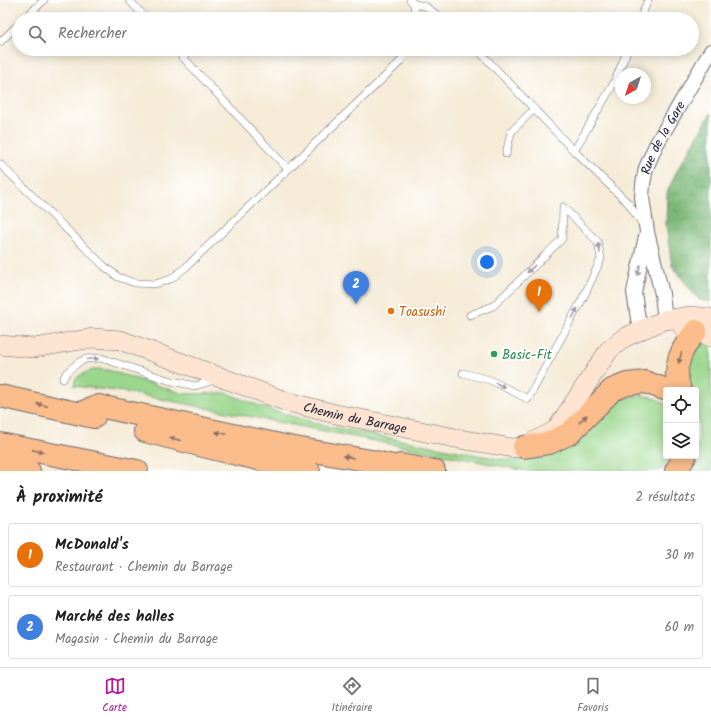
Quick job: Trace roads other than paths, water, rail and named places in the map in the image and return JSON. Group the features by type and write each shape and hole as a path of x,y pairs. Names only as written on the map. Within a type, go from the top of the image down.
{"highway":[{"path":"680,387 677,372 679,356 686,343 707,326"},
{"path":"524,446 549,443 570,432 612,390 627,384 646,382 663,388"},
{"path":"0,396 80,414 211,448 309,471"},
{"path":"80,414 99,406 289,447 434,471"},
{"path":"0,444 137,471"},
{"path":"676,471 683,459"},
{"path":"371,461 414,471"},
{"path":"0,464 28,471"}],"main road":[{"path":"666,320 707,326"},
{"name":"Chemin du Barrage","path":"0,345 34,348 93,338 120,340 284,401 331,413 494,446 513,448 524,446 556,430 609,350 624,338 666,320"}],"street":[{"name":"Rue de la Gare","path":"666,320 662,294 647,232 642,197 643,184 646,168 656,145 711,51"},
{"name":"Rue de la Gare","path":"643,329 638,319 634,292 647,232"}],"lane":[{"path":"31,12 44,0"},
{"path":"129,0 140,12"},
{"path":"643,12 648,0"},
{"path":"414,12 412,2 425,6 433,12"},
{"path":"0,42 12,31"},
{"path":"182,56 288,169"},
{"path":"0,164 104,266 118,277 135,284 155,284 171,279 186,267 400,62 403,56"},
{"path":"484,56 574,151 628,203 647,232"},
{"path":"574,151 614,83 625,56"},
{"path":"506,154 511,132 534,109"},
{"path":"463,373 490,380 528,399 584,296 601,259 598,242 564,207 562,239 493,306 470,315"},
{"path":"63,379 67,372 79,362 86,359 101,358 168,380 195,386 222,378"}],"place":[{"name":"Marché des halles","path":"356,304"},
{"name":"Toasushi","path":"391,311"},
{"name":"McDonald's","path":"539,312"},
{"name":"Basic-Fit","path":"494,354"}]}
